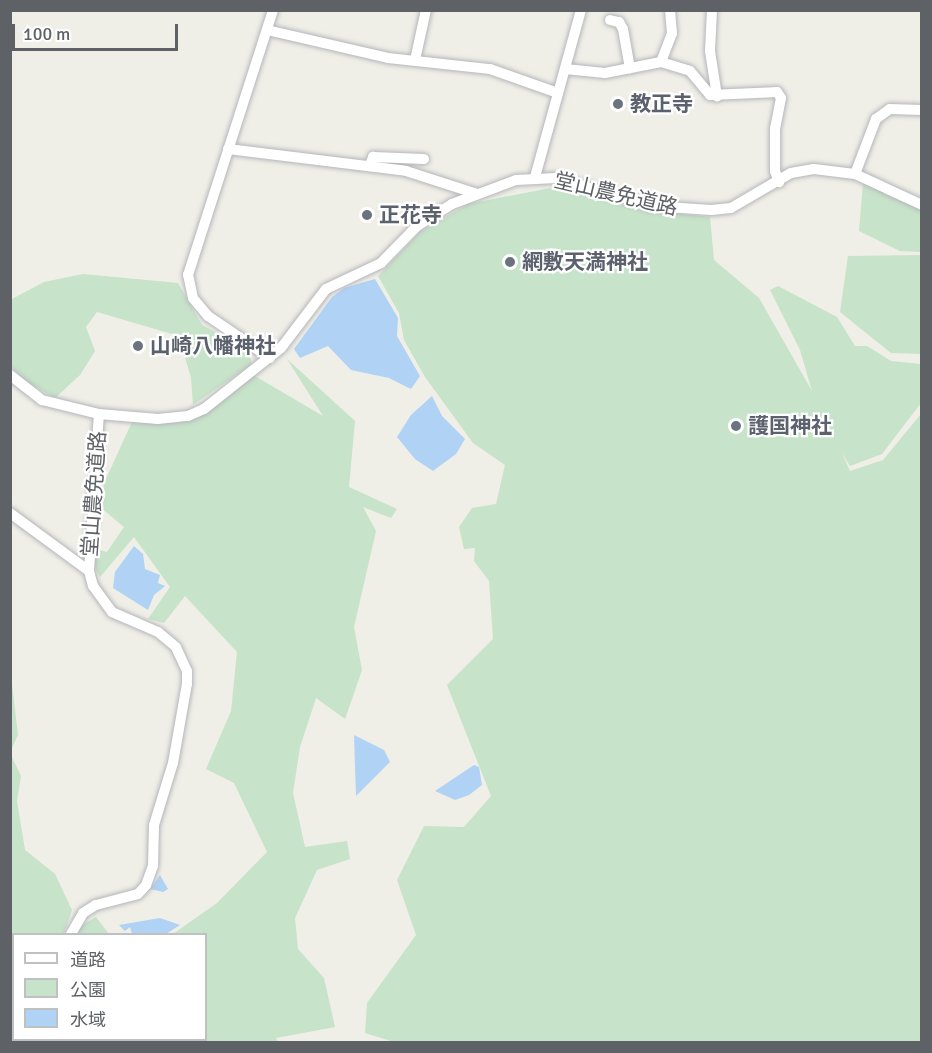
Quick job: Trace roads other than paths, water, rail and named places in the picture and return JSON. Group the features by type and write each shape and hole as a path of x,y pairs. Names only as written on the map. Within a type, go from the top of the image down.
{"street":[{"path":"270,358 208,316 193,298 189,274 273,10"},
{"path":"415,60 426,10"},
{"path":"535,177 581,10"},
{"path":"661,62 672,33 670,10"},
{"path":"712,10 710,51 717,96"},
{"path":"610,20 619,22 623,29 630,68"},
{"path":"267,30 415,60 460,63 514,74 558,93"},
{"path":"565,69 605,73 661,62 690,72 710,95 746,91 777,92 781,98 775,128 775,171 779,182"},
{"path":"855,174 876,119 890,109 921,110"},
{"path":"228,149 406,171 477,194"},
{"path":"370,165 373,157 424,159"},
{"name":"堂山農免道路","path":"72,933 83,913 96,905 138,894 146,885 153,866 154,825 172,763 187,684 187,671 176,647 158,632 112,612 101,602 89,571 99,414 158,419 188,416 204,409 270,358 326,289 370,271 417,226 452,204 535,177 570,181 652,206 711,210 731,208 803,170 855,174 921,205"},
{"path":"10,375 42,400 99,414"},
{"path":"10,513 89,571"}],"water":[{"path":"375,279 398,318 397,336 420,376 411,389 389,378 351,370 328,346 300,358 294,349 332,297 344,288"},
{"path":"432,396 442,416 465,439 456,454 433,471 415,459 397,437 411,415"},
{"path":"134,546 143,554 145,569 160,575 158,583 165,586 154,595 148,610 113,588 115,572"},
{"path":"354,735 384,750 390,762 356,796"},
{"path":"474,765 479,767 482,785 469,795 455,800 435,791"},
{"path":"160,875 168,889 163,892 150,889"},
{"path":"160,918 180,925 168,933 132,933 130,927 125,931 119,925"}],"place":[{"name":"教正寺","path":"618,104"},
{"name":"正花寺","path":"367,215"},
{"name":"網敷天満神社","path":"510,262"},
{"name":"山崎八幡神社","path":"138,346"},
{"name":"護国神社","path":"736,426"}]}
